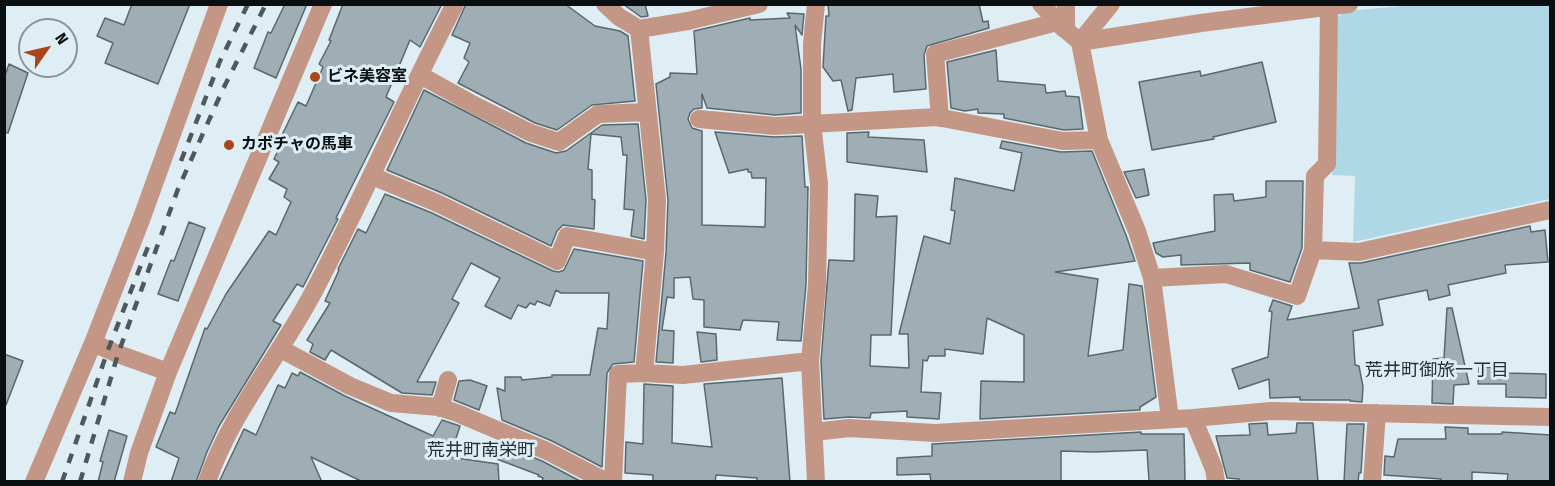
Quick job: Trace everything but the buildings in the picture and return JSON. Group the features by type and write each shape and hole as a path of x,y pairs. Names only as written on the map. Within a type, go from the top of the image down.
{"street":[{"path":"34,482 93,343 141,220 219,4"},
{"path":"132,482 139,453 168,372 323,4"},
{"path":"207,482 212,466 237,415 281,349 314,293 455,4"},
{"path":"605,4 639,29"},
{"path":"639,29 687,13 759,4"},
{"path":"816,4 812,44 812,123 819,195 818,285 810,361 816,482"},
{"path":"1041,4 1080,42 1099,140 1137,231 1152,278 1170,419"},
{"path":"1062,26 1066,4"},
{"path":"1080,42 1112,4"},
{"path":"1080,42 1201,23 1349,4"},
{"path":"1152,278 1226,274 1297,296 1313,250 1315,176 1327,164 1329,7"},
{"path":"940,118 935,54 1062,26"},
{"path":"639,29 657,200 655,252 644,373"},
{"path":"420,75 485,111 531,133 559,142 598,114 646,112"},
{"path":"699,119 775,126 940,118 1063,141 1099,140"},
{"path":"372,176 438,203 557,261 567,237 655,252"},
{"path":"1313,250 1359,252 1551,210"},
{"path":"93,343 168,372"},
{"path":"281,349 350,386 391,403 440,408 547,451 607,482"},
{"path":"613,482 618,374 684,375 810,361"},
{"path":"440,408 448,380"},
{"path":"814,432 849,429 935,433 1193,418 1271,411 1551,417"},
{"path":"1372,482 1377,413"},
{"path":"1193,418 1214,469 1216,482"}],"shaded area":[{"path":"1412,5 1550,5 1550,199 1353,242 1355,176 1332,175 1334,20 1346,11"}],"railway":[{"path":"181,161 220,61 248,4"},
{"path":"80,482 118,354 178,189 223,89 266,4"},
{"path":"62,482 108,350 151,239"}],"place":[{"name":"ビネ美容室","path":"315,77"},
{"name":"カボチャの馬車","path":"229,145"}],"district":[{"name":"荒井町御旅一丁目","path":"1437,371"},
{"name":"荒井町南栄町","path":"481,451"}]}
